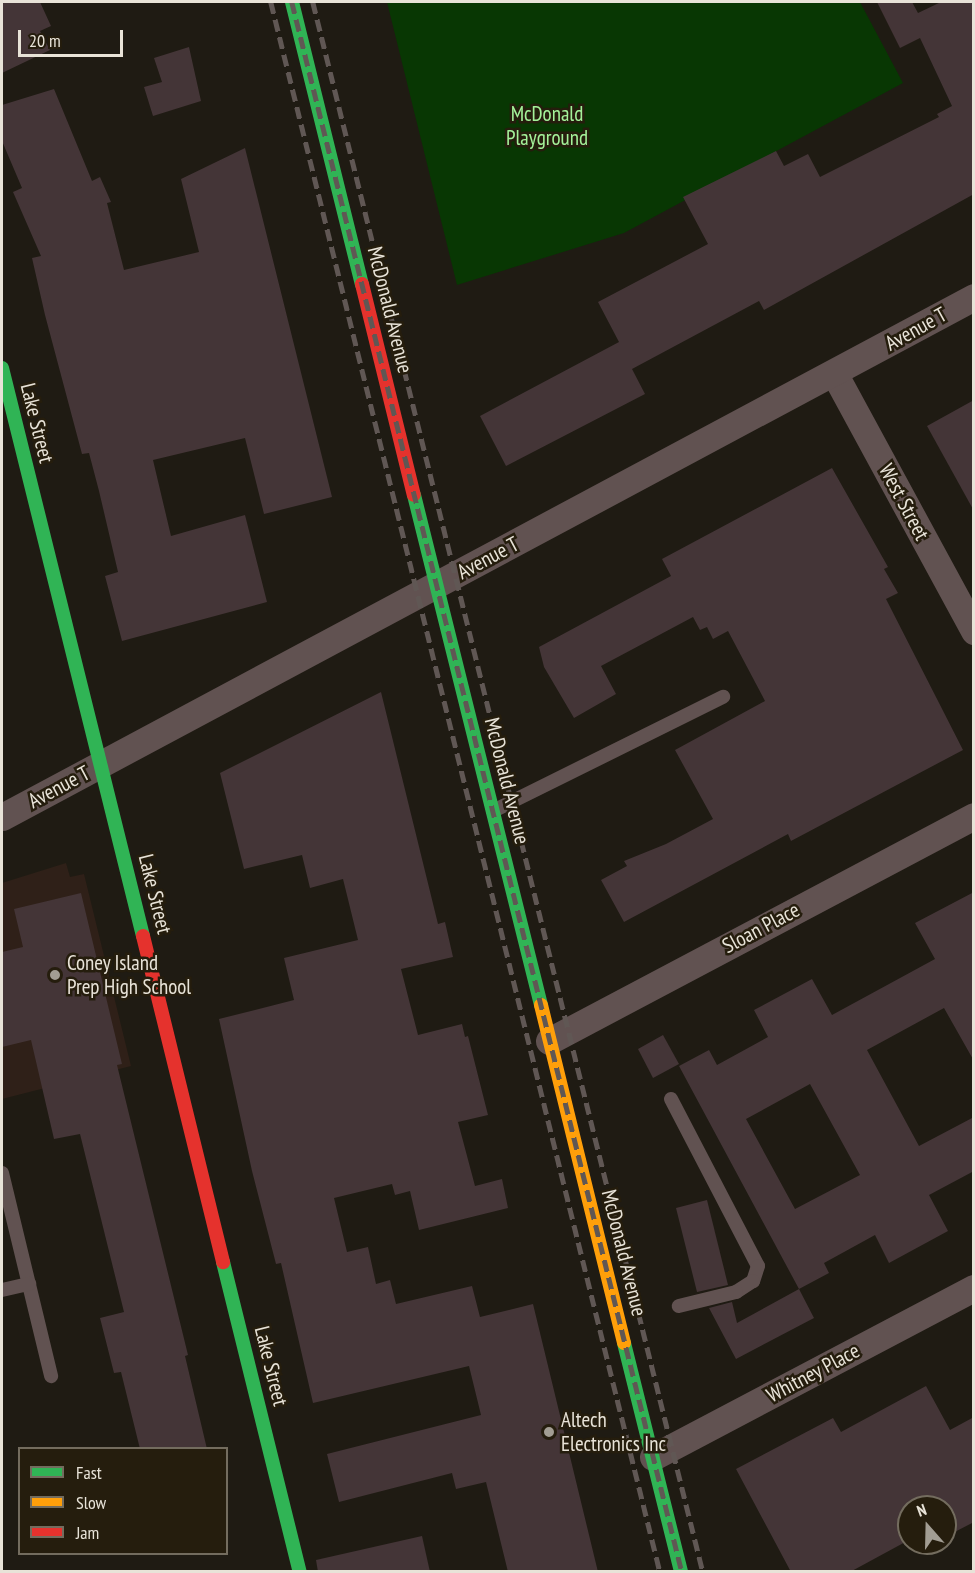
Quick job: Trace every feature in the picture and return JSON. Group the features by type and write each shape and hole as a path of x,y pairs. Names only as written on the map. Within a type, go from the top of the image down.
{"main road":[{"name":"McDonald Avenue","path":"291,2 681,1572"},
{"name":"Lake Street","path":"2,368 300,1572"}],"street":[{"name":"Avenue T","path":"2,818 974,297"},
{"name":"West Street","path":"834,373 974,631"},
{"name":"Sloan Place","path":"549,1041 974,816"},
{"name":"Whitney Place","path":"652,1457 974,1288"}],"lane":[{"path":"493,811 723,697"},
{"path":"671,1099 758,1266 753,1281 736,1292 679,1306"},
{"path":"2,1173 51,1376"},
{"path":"2,1290 29,1284"}],"shaded area":[{"name":"Coney Island Prep High School","path":"66,863 70,877 84,874 131,1066 2,1099 2,883"}],"green space":[{"name":"McDonald Playground","path":"387,2 860,2 903,83 624,233 457,285"}],"building":[{"path":"2,2 40,2 51,26 40,31 50,50 2,73"},
{"path":"877,2 912,2 918,13 941,2 974,2 974,194 764,310 759,301 632,369 645,394 506,466 480,416 619,342 598,302 708,244 683,197 776,151 784,166 808,154 820,177 939,117 937,114 952,106 920,38 900,48"},
{"path":"189,47 201,101 153,116 144,87 162,82 154,58"},
{"path":"54,89 92,181 100,177 111,202 107,203 124,270 199,252 181,179 245,148 332,497 264,514 245,438 153,460 171,536 245,515 267,602 122,641 105,576 118,572 99,491 89,453 82,454 45,315 32,258 41,256 13,192 22,188 2,141 2,105"},
{"path":"974,400 974,511 927,426"},
{"path":"832,468 888,567 884,569 898,593 886,599 963,750 791,841 788,834 624,922 601,880 627,866 624,861 666,844 713,819 675,750 765,701 728,631 713,639 707,627 700,630 693,617 601,666 616,694 574,718 544,667 539,647 671,576 662,559"},
{"path":"381,692 438,924 445,922 453,957 401,969 418,1035 462,1024 465,1037 468,1036 488,1115 458,1122 475,1186 502,1179 508,1208 419,1230 410,1191 395,1195 392,1184 334,1198 347,1252 368,1247 376,1284 390,1280 396,1304 472,1286 480,1317 533,1304 598,1572 508,1572 486,1482 456,1489 452,1473 339,1502 327,1454 481,1415 469,1366 313,1403 281,1263 276,1264 252,1171 219,1019 294,1000 284,958 358,940 343,879 310,888 302,855 244,869 220,773"},
{"path":"974,892 974,1061 944,1008 867,1050 919,1146 974,1117 974,1171 929,1195 948,1231 889,1263 875,1235 824,1263 829,1273 799,1289 679,1066 709,1050 717,1065 768,1037 754,1010 812,979 832,1015 935,959 915,923","holes":["810,1084 860,1175 795,1209 746,1119"]},
{"path":"81,893 122,1064 117,1065 188,1355 185,1356 207,1447 140,1447 121,1372 114,1373 100,1318 124,1312 80,1134 54,1139 31,1040 2,1047 2,952 23,947 14,909"},
{"path":"663,1035 679,1064 653,1078 638,1049"},
{"path":"707,1200 728,1285 697,1292 676,1208"},
{"path":"799,1289 814,1318 736,1359 709,1308 732,1302 737,1323"},
{"path":"926,1386 950,1430 974,1417 974,1522 957,1531 957,1495 897,1495 897,1547 850,1572 791,1572 736,1469 833,1418 841,1432"},
{"path":"422,1536 430,1572 318,1572 316,1560"}],"railway":[{"path":"271,2 660,1572"},
{"path":"292,2 682,1572"},
{"path":"313,2 703,1572"}],"traffic: fast":[{"path":"292,2 362,284"},
{"path":"2,368 143,936"},
{"path":"414,495 541,1005"},
{"path":"223,1262 300,1572"},
{"path":"624,1343 681,1572"}],"traffic: slow":[{"path":"541,1005 624,1343"}],"traffic: jam":[{"path":"362,284 414,495"},
{"path":"143,936 223,1262"}],"place":[{"name":"Coney Island Prep High School","path":"55,975"},
{"name":"Altech Electronics Inc","path":"549,1432"}]}
